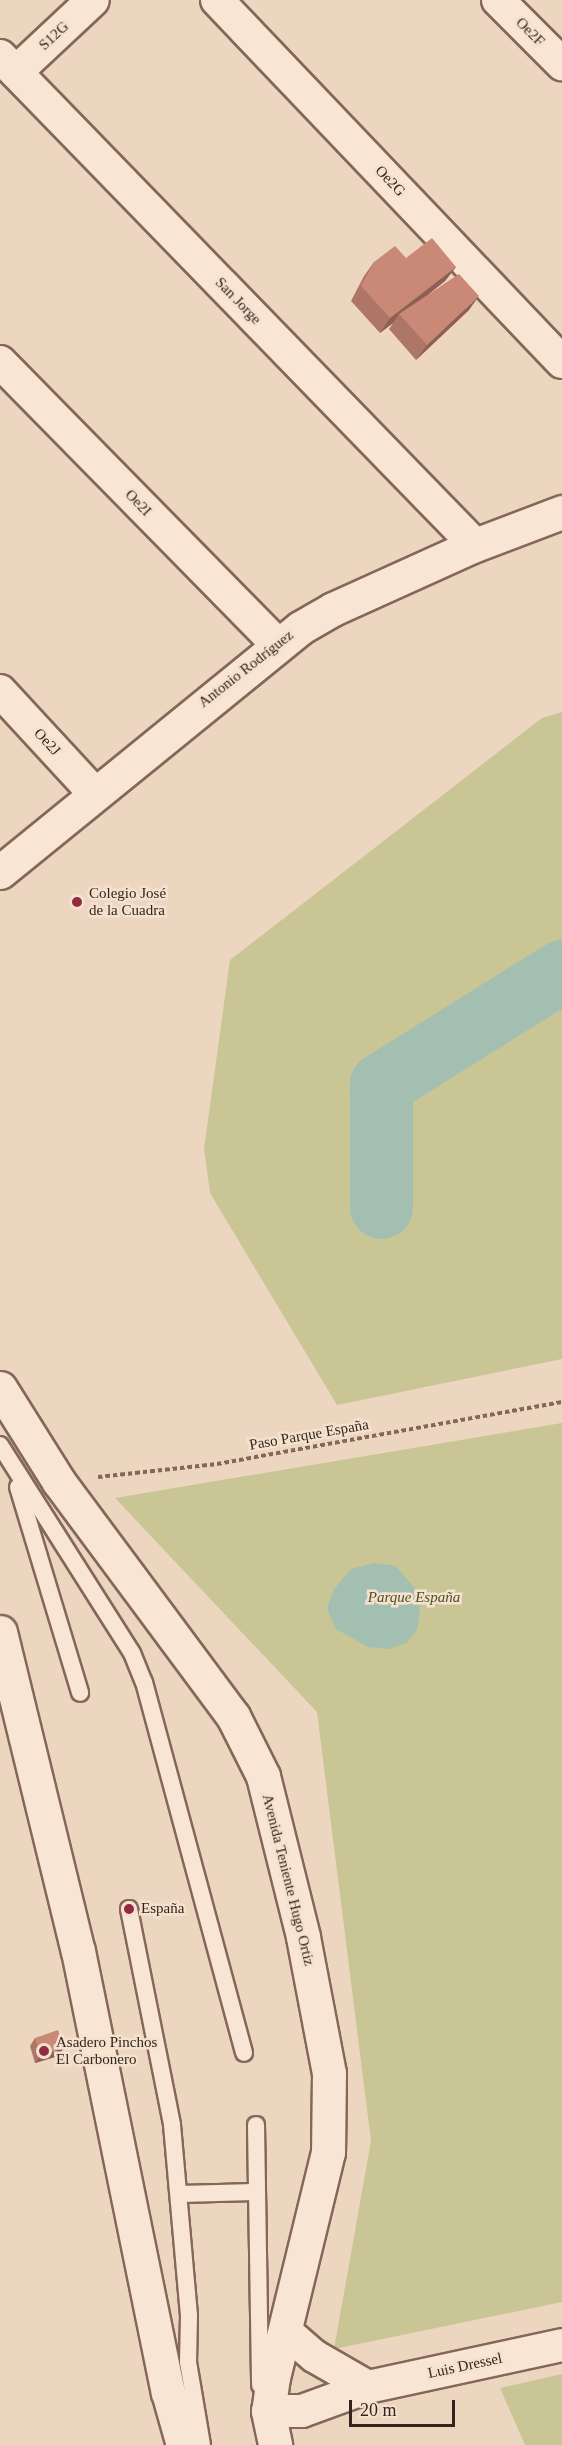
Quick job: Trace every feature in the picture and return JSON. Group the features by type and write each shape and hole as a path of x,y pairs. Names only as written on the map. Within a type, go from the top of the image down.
{"main road":[{"name":"Antonio Rodríguez","path":"0,872 94,792 276,644 333,609 475,545 562,512"},
{"name":"Avenida Teniente Hugo Ortiz","path":"0,1388 59,1482 233,1716 262,1776 303,1937 330,2073 328,2152 268,2411 275,2445"},
{"path":"0,1632 78,1951 168,2392 183,2445"}],"street":[{"name":"S12G","path":"8,64 93,0"},
{"name":"Oe2G","path":"218,0 562,362"},
{"name":"Oe2F","path":"498,0 562,64"},
{"name":"San Jorge","path":"8,64 475,545"},
{"name":"Oe2I","path":"0,362 276,644"},
{"name":"Oe2J","path":"0,691 94,792"},
{"path":"286,2332 314,2356 368,2386"},
{"name":"Luis Dressel","path":"268,2411 302,2411 368,2386 562,2345"}],"lane":[{"path":"0,1445 132,1653 144,1682 244,2053"},
{"path":"12,1466 80,1693"},
{"path":"129,1909 172,2125 189,2315 188,2362 202,2445"},
{"path":"255,2125 261,2445"},
{"path":"179,2194 256,2192"}],"path":[{"name":"Paso Parque España","path":"59,1482 217,1464 562,1402"}],"green space":[{"path":"562,712 562,1359 337,1405 210,1193 204,1149 230,960 542,718"},
{"name":"Parque España","path":"562,1423 562,2302 334,2349 371,2141 317,1712 115,1498"},
{"path":"562,2374 562,2445 525,2445 500,2388"}],"shaded area":[{"path":"374,1563 396,1566 417,1591 420,1608 417,1630 406,1643 389,1649 368,1647 336,1629 327,1608 334,1589 351,1569"}],"building":[{"path":"432,238 456,267 390,318 361,286 374,262 395,246 406,258"},
{"path":"459,274 479,296 427,345 399,314"},
{"path":"58,2030 64,2048 41,2055 35,2038"}],"waterway":[{"path":"381,1207 381,1084 562,971"}],"place":[{"name":"Colegio José de la Cuadra","path":"77,902"},
{"name":"España","path":"129,1909"},
{"name":"Asadero Pinchos El Carbonero","path":"44,2051"}]}
